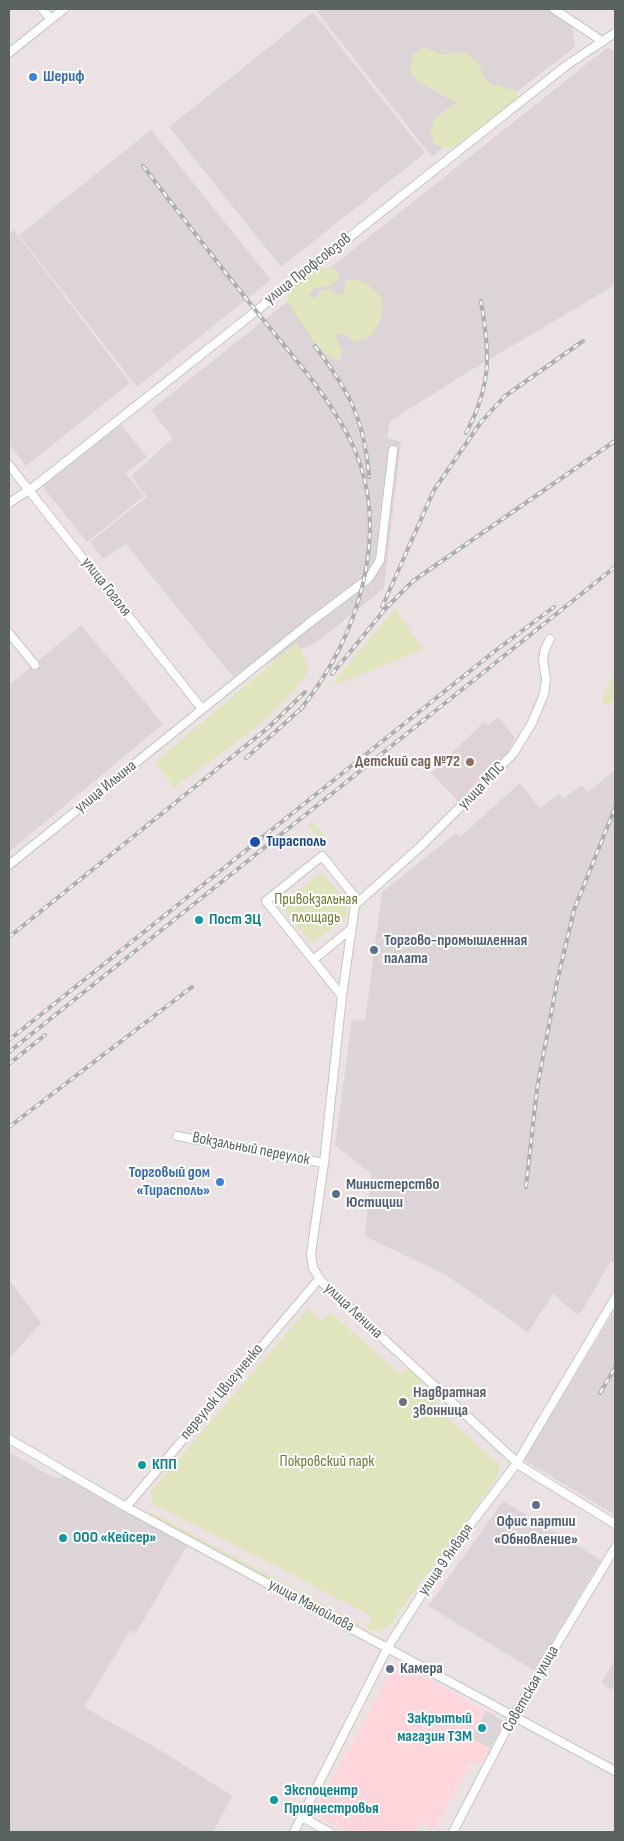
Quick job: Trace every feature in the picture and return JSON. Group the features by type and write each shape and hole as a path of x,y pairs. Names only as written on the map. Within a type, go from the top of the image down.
{"street":[{"path":"42,9 51,20"},
{"path":"9,53 64,9"},
{"path":"554,9 610,37"},
{"name":"улица Профсоюзов","path":"9,503 534,91 610,37"},
{"name":"улица Ильина","path":"9,865 308,624 362,585 374,571 380,560 393,450"},
{"name":"улица Гоголя","path":"9,466 202,709"},
{"path":"9,633 35,665"},
{"name":"улица МПС","path":"358,901 421,846 513,754 533,720 544,694 546,679 543,660 545,649 550,639"},
{"path":"342,996 266,901 322,856 358,901"},
{"name":"улица Ленина","path":"358,901 353,912 342,996 324,1163 311,1254 313,1268 319,1279 518,1463 615,1524"},
{"path":"313,960 351,929"},
{"name":"Вокзальный переулок","path":"178,1136 324,1163"},
{"name":"переулок Цвигуненко","path":"126,1507 319,1279"},
{"name":"улица 9 Января","path":"294,1832 388,1647 446,1558 518,1463 615,1298"},
{"name":"улица Манойлова","path":"9,1439 126,1507 615,1770"},
{"name":"Советская улица","path":"453,1832 514,1716 615,1548"},
{"path":"302,1817 329,1832"}],"shaded area":[{"path":"315,9 549,9 572,23 575,47 432,157"},
{"path":"313,12 425,153 281,267 169,127"},
{"path":"608,47 615,52 615,285 473,369 390,421 387,438 401,442 384,588 316,643 233,677 126,544 103,559 90,542 147,497 131,476 173,438 151,410"},
{"path":"151,130 271,280 137,387 19,235"},
{"path":"14,230 130,383 26,466 9,444 9,234"},
{"path":"120,423 147,457 126,473 144,496 87,542 42,486"},
{"path":"81,625 163,724 9,852 9,685"},
{"name":"Детский сад №72","path":"498,717 515,738 509,751 459,802 431,773 484,722 489,725"},
{"path":"615,770 615,1264 611,1261 580,1314 575,1313 553,1294 528,1332 446,1275 365,1236 371,1173 335,1145 352,1020 365,1021 382,892 456,833 460,837 520,783 540,808 559,794 563,799 582,785 588,792"},
{"path":"9,1279 41,1323 9,1359"},
{"path":"615,1310 615,1515 524,1460"},
{"path":"9,1452 54,1478 67,1476 188,1544 136,1633 130,1630 84,1707 165,1753 232,1796 213,1832 9,1832"},
{"path":"503,1501 601,1560 535,1671 428,1606"},
{"path":"615,1660 615,1685 612,1690 601,1683"},
{"path":"397,1662 486,1711 471,1738 490,1748 481,1765 472,1761 433,1830 419,1822 414,1832 348,1832 313,1813"},
{"path":"486,1711 505,1722 490,1748 471,1738"}],"green space":[{"path":"424,47 441,54 464,52 477,61 486,80 492,85 500,85 507,90 515,89 517,98 457,145 447,149 434,144 430,133 434,119 456,103 417,81 410,71 413,55"},
{"path":"318,268 335,268 340,277 330,286 312,289 309,295 312,298 316,297 320,291 331,289 339,296 344,293 345,281 357,280 374,290 382,299 381,318 375,331 370,336 357,341 346,335 334,334 342,351 341,360 332,358 317,345 287,303 293,286 301,278"},
{"path":"395,608 423,649 333,686 336,679"},
{"path":"297,642 309,670 282,704 247,734 174,788 155,762"},
{"path":"615,672 615,698 609,705 603,702 602,698"},
{"path":"312,821 324,836 319,840 308,825"},
{"name":"Привокзальная площадь","path":"322,872 348,903 346,917 313,943 310,942 282,907 282,903"},
{"name":"Покровский парк","path":"308,1308 321,1321 330,1312 400,1374 408,1367 421,1379 420,1385 424,1389 431,1388 441,1397 434,1405 500,1466 499,1474 391,1624 385,1629 373,1630 366,1628 372,1616 153,1504 150,1492"},
{"path":"151,1512 360,1624 359,1627 149,1515"}],"railway":[{"path":"143,166 228,276 297,360 334,411 354,448 365,481 370,516 369,550 363,585 352,619 338,651 320,682 300,710"},
{"path":"466,433 481,399 487,368 486,337 481,301"},
{"path":"382,607 434,490 481,422 505,396 583,341"},
{"path":"315,346 338,378 353,407 363,438 369,477"},
{"path":"332,674 386,608 413,581 615,441"},
{"path":"9,1052 615,567"},
{"path":"9,1040 495,651 554,607"},
{"path":"9,937 269,727 305,692"},
{"path":"246,758 304,706"},
{"path":"526,1187 537,1089 557,982 574,910 615,808"},
{"path":"9,1127 192,987"},
{"path":"9,1064 45,1035"},
{"path":"600,1393 615,1368"}],"place":[{"name":"Шериф","path":"33,77"},
{"name":"Детский сад №72","path":"470,762"},
{"name":"Тирасполь","path":"255,842"},
{"name":"Пост ЭЦ","path":"199,920"},
{"name":"Торгово-промышленная палата","path":"374,950"},
{"name":"Торговый дом «Тирасполь»","path":"220,1182"},
{"name":"Министерство Юстиции","path":"336,1194"},
{"name":"Надвратная звонница","path":"403,1402"},
{"name":"КПП","path":"142,1465"},
{"name":"Офис партии «Обновление»","path":"536,1505"},
{"name":"ООО «Кейсер»","path":"63,1538"},
{"name":"Камера","path":"390,1669"},
{"name":"Закрытый магазин ТЗМ","path":"482,1728"},
{"name":"Экспоцентр Приднестровья","path":"274,1800"}]}
